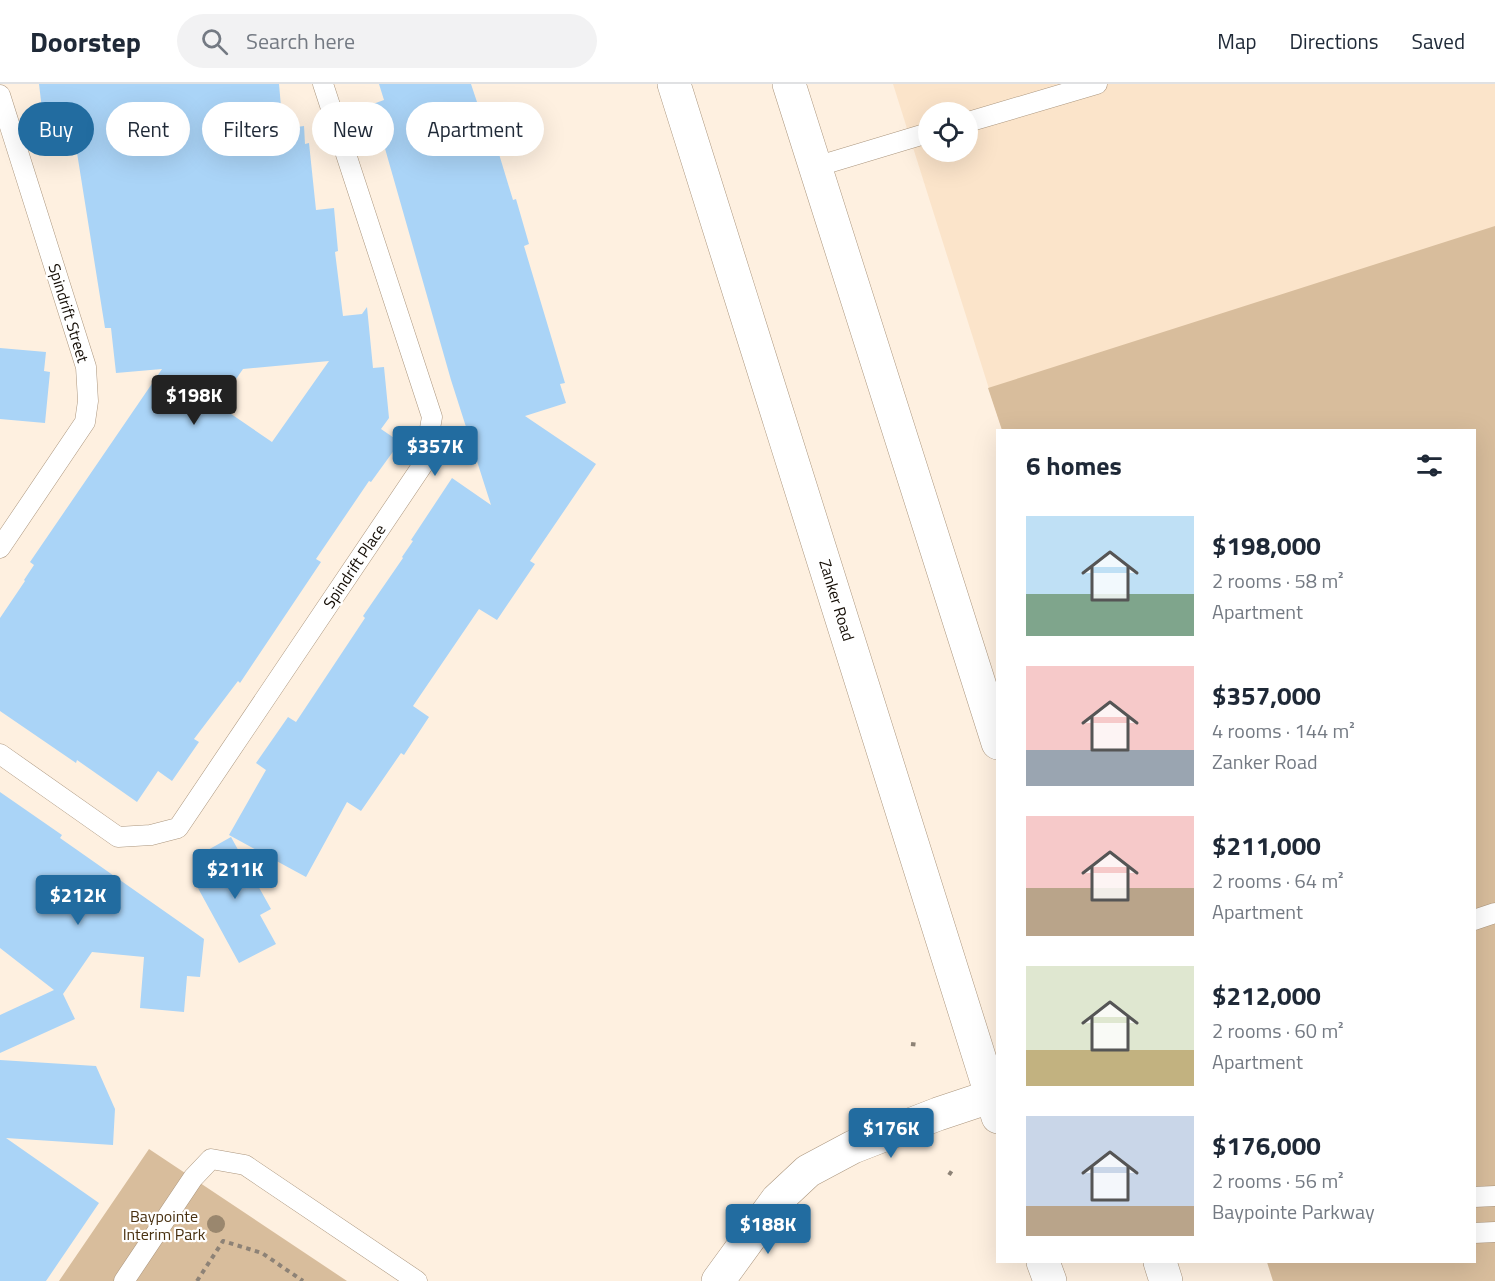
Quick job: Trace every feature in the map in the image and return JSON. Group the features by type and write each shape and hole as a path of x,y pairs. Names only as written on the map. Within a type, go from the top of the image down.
{"main road":[{"name":"Zanker Road","path":"674,84 995,1103"},
{"path":"789,84 996,737"},
{"path":"718,1281 777,1200 808,1171 853,1147 938,1114 995,1103"},
{"path":"1043,1263 1050,1281"},
{"path":"1160,1263 1166,1281"}],"lane":[{"name":"Spindrift Place","path":"0,754 118,837 151,835 178,828 424,463 432,417 323,84"},
{"path":"978,119 1097,84"},
{"name":"Spindrift Street","path":"0,95 86,367 88,401 85,422 0,548"},
{"path":"815,166 918,136"},
{"path":"1476,919 1495,913"},
{"path":"124,1281 193,1178 211,1159 245,1166 417,1281"},
{"path":"1476,1197 1495,1196"},
{"path":"1476,1233 1495,1232"}],"path":[{"path":"911,1044 919,1045"},
{"path":"949,1175 953,1169"},
{"path":"197,1281 223,1241 262,1253 303,1281"}],"shaded area":[{"path":"893,84 1495,84 1495,1281 1273,1281 1267,1263 1476,1263 1476,429 1002,429"}],"green space":[{"path":"1495,226 1495,1281 1273,1281 1267,1263 1476,1263 1476,429 1002,429 988,388"},
{"name":"Baypointe Interim Park","path":"149,1149 347,1281 59,1281"}],"building":[{"path":"39,84 279,84 281,102 202,102 202,156 300,156 300,127 304,126 305,144 309,143 316,210 334,208 338,251 335,252 343,316 362,314 367,307 373,368 384,367 389,418 381,429 400,442 371,482 369,481 316,559 321,562 240,683 238,681 194,739 199,742 172,781 158,771 137,802 0,711 0,618 34,565 30,562 162,369 116,373 111,328 105,328 78,156 94,156 94,102 41,102","holes":["329,361 272,442 218,405 243,369"]},
{"path":"379,84 471,84 477,102 406,102 406,156 500,156 513,200 516,199 529,244 524,246 565,383 560,384 566,403 525,416 596,464 530,561 535,564 497,620 479,609 413,706 429,717 404,755 401,753 361,811 347,802 306,877 229,835 266,770 256,763 288,717 296,722 365,618 363,616 403,558 413,541 411,540 452,478 491,505 451,380 387,156 394,156 394,102 378,102 384,100"},
{"path":"0,348 46,352 44,371 50,372 45,423 0,419"},
{"path":"0,792 62,835 60,838 204,939 200,977 187,976 184,1012 140,1008 144,957 92,952 63,994 75,1019 0,1053 0,1015 54,990 0,948"},
{"path":"231,837 271,909 260,915 276,944 239,963 193,879 207,871 199,855"},
{"path":"0,1060 96,1066 115,1109 113,1145 6,1138 99,1203 46,1281 0,1281"}]}
